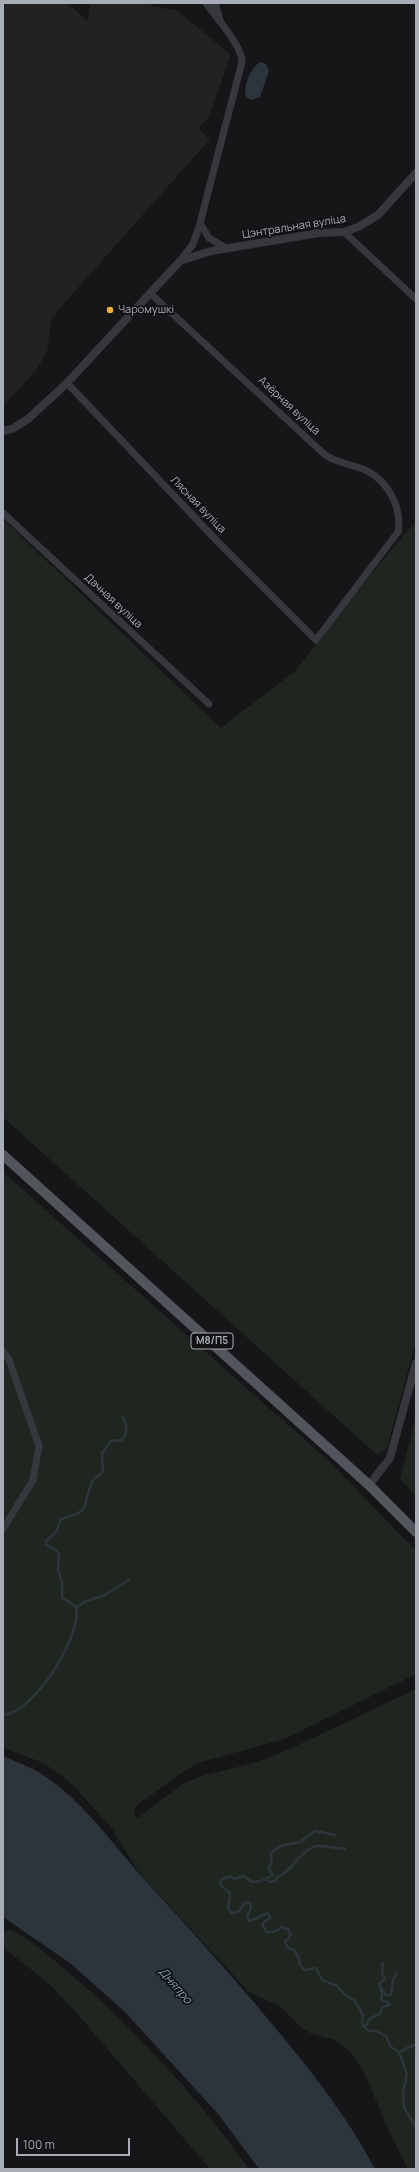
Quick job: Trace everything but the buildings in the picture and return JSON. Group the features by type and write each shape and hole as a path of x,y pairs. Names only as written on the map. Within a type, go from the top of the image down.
{"main road":[{"name":"М8/П5","path":"3,1155 369,1484 416,1532"}],"street":[{"path":"3,432 12,429 28,418 67,383 151,294 180,261 192,244 200,223 239,72 242,54 238,45 223,28 206,3"},
{"path":"215,3 223,28"},
{"name":"Цэнтральная вуліца","path":"180,261 226,248 326,232 344,232 370,221 416,173"},
{"path":"200,223 209,238 226,248"},
{"path":"344,232 416,299"},
{"name":"Азёрная вуліца","path":"151,294 324,454 337,462 366,471 382,484 395,503 399,513 398,532 316,640"},
{"name":"Лясная вуліца","path":"67,383 219,543 316,640"},
{"name":"Дачная вуліца","path":"3,513 209,704"},
{"path":"3,1351 9,1360 39,1446 33,1480 3,1529"},
{"path":"369,1484 390,1458 416,1363"}],"shaded area":[{"path":"3,3 67,3 88,21 90,3 151,3 151,6 178,11 231,55 208,119 198,128 210,139 52,317 47,352 35,372 3,406"},
{"path":"3,519 221,728 296,670 371,574 416,521 416,1341 387,1448 377,1455 3,1117"},
{"path":"3,1172 331,1463 416,1551 416,1674 285,1739 201,1762 183,1772 137,1805 134,1813 135,1817 139,1817 184,1783 205,1775 247,1765 279,1754 416,1689 416,2169 408,2169 389,2131 364,2072 350,2051 335,2040 310,2033 302,2028 280,2006 249,1992 141,1875 111,1827 71,1783 44,1763 3,1748"},
{"path":"416,1416 416,1496 400,1479"},
{"path":"10,1930 26,1938 48,1955 94,1995 142,2041 187,2090 249,2169 210,2169 74,2010 47,1982 6,1950 3,1943 3,1936 5,1931"}],"water":[{"path":"260,62 266,64 269,71 260,97 251,100 246,97 246,83 250,73"},
{"name":"Дняпро","path":"3,1756 31,1768 60,1787 97,1824 142,1877 231,1975 320,2083 355,2134 375,2169 259,2169 219,2115 125,2012 70,1963 3,1917"}],"waterway":[{"path":"3,1715 15,1711 28,1702 41,1688 64,1653 72,1636 76,1620 76,1607 62,1597 62,1583 58,1570 59,1554 55,1549 46,1545 46,1541 56,1532 61,1519 78,1513 84,1507 92,1482 103,1471 102,1453 111,1441 122,1440 126,1434 126,1425 122,1416"},
{"path":"76,1608 86,1601 103,1596 129,1580"},
{"path":"335,1835 315,1831 300,1842 280,1846 271,1853 272,1864 268,1868 273,1875 261,1881 252,1882 244,1876 234,1879 230,1876 222,1879 220,1885 230,1893 228,1908 231,1913 238,1912 246,1902 250,1903 251,1908 247,1917 249,1921 268,1913 270,1918 263,1923 263,1926 267,1932 274,1932 282,1927 288,1929 291,1935 285,1942 288,1948 295,1951 300,1965 304,1970 316,1968 322,1980 337,1986 345,1995 354,2000 363,2015 362,2023 364,2027 369,2031 376,2031 386,2036 391,2047 399,2052 407,2074 403,2093 404,2108 416,2127"},
{"path":"264,1879 270,1882 275,1881 277,1877 288,1870 302,1854 313,1847 322,1846 345,1849"},
{"path":"379,1984 385,1979 382,1972 383,1963"},
{"path":"379,1984 386,1995 391,1995 393,1980 397,1973"},
{"path":"364,2026 367,2025 369,2019 380,2014 382,2007 390,2005 388,2002 381,2000 382,1994 379,1984"},
{"path":"399,2052 416,2044"}],"place":[{"name":"Чаромушкі","path":"110,310"}]}
